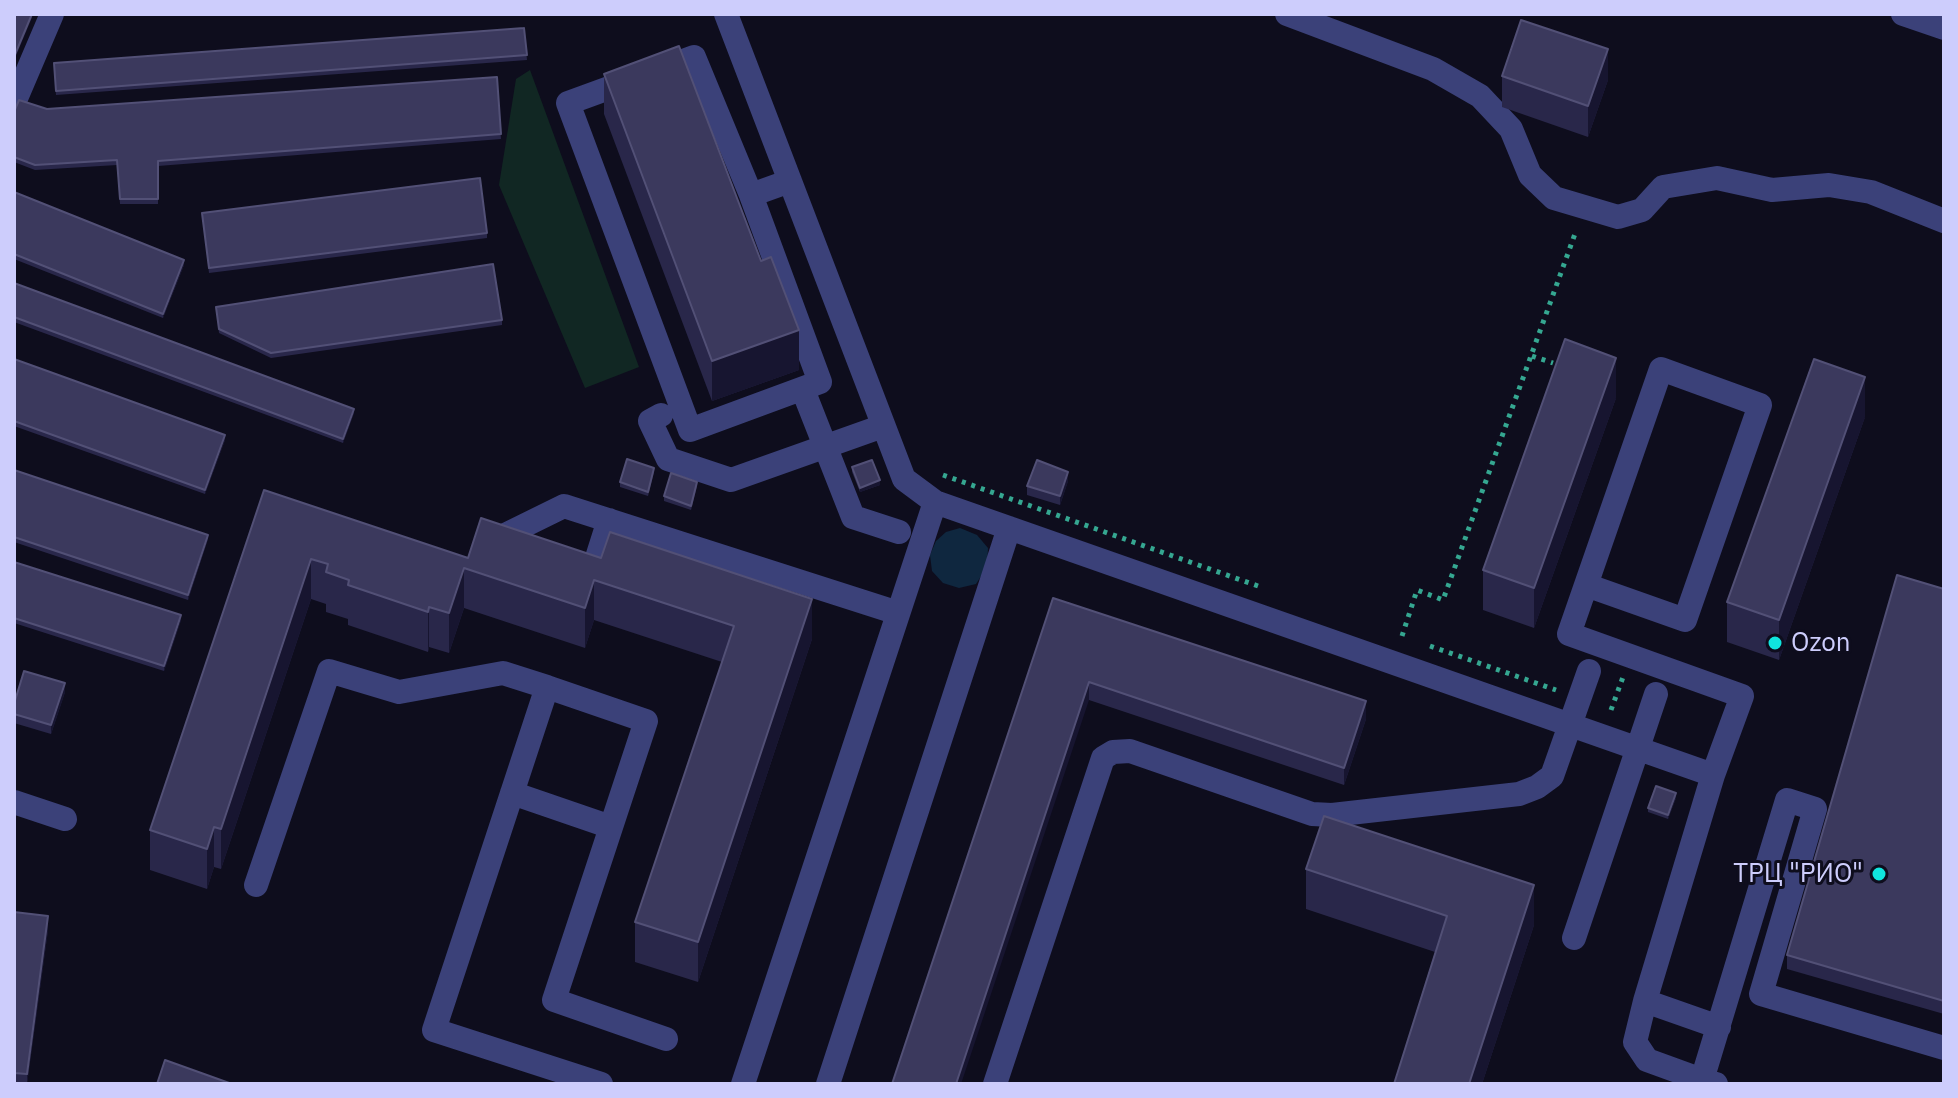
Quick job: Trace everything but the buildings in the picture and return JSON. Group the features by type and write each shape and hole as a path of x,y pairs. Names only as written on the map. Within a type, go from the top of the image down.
{"lane":[{"path":"14,103 52,14"},
{"path":"726,14 904,479 935,502 1713,775"},
{"path":"1287,14 1433,69 1480,96 1511,129 1530,175 1554,198 1618,217 1642,210 1663,187 1717,178 1772,190 1829,185 1871,192 1944,221"},
{"path":"1903,14 1944,28"},
{"path":"694,57 751,195 820,382 690,430 568,103 694,57"},
{"path":"751,195 790,181"},
{"path":"1586,585 1685,620 1760,405 1661,369 1586,585 1569,634 1742,696 1713,775 1635,1042 1647,1060 1709,1082 1719,1027 1787,800 1815,809 1761,994 1944,1048"},
{"path":"805,395 853,517 899,532"},
{"path":"661,415 650,421 668,459 731,480 883,426"},
{"path":"743,1084 935,502"},
{"path":"490,561 499,538 564,506 898,613"},
{"path":"586,593 609,520"},
{"path":"828,1084 1009,528"},
{"path":"632,553 639,529"},
{"path":"733,586 740,562"},
{"path":"256,885 329,671 399,692 503,673 646,721 554,1000 666,1039"},
{"path":"995,1084 1103,758 1113,752 1130,751 1312,814 1332,815 1519,794 1537,787 1552,776 1589,671"},
{"path":"547,687 434,1030 601,1084"},
{"path":"1574,938 1656,694"},
{"path":"512,793 611,827"},
{"path":"14,802 65,819"},
{"path":"1645,1001 1719,1027"}],"path":[{"path":"1402,636 1417,590 1443,600 1577,234"},
{"path":"1532,356 1553,363"},
{"path":"933,466 944,475 1269,589"},
{"path":"1387,631 1647,723"},
{"path":"1611,710 1626,669"}],"green space":[{"path":"530,70 639,367 585,388 499,185 516,79"}],"water":[{"path":"960,528 977,535 988,548 987,567 976,584 959,588 943,583 932,571 930,555 936,541 946,532"}],"place":[{"name":"Ozon","path":"1775,643"},
{"name":"ТРЦ \"РИО\"","path":"1879,874"}]}
